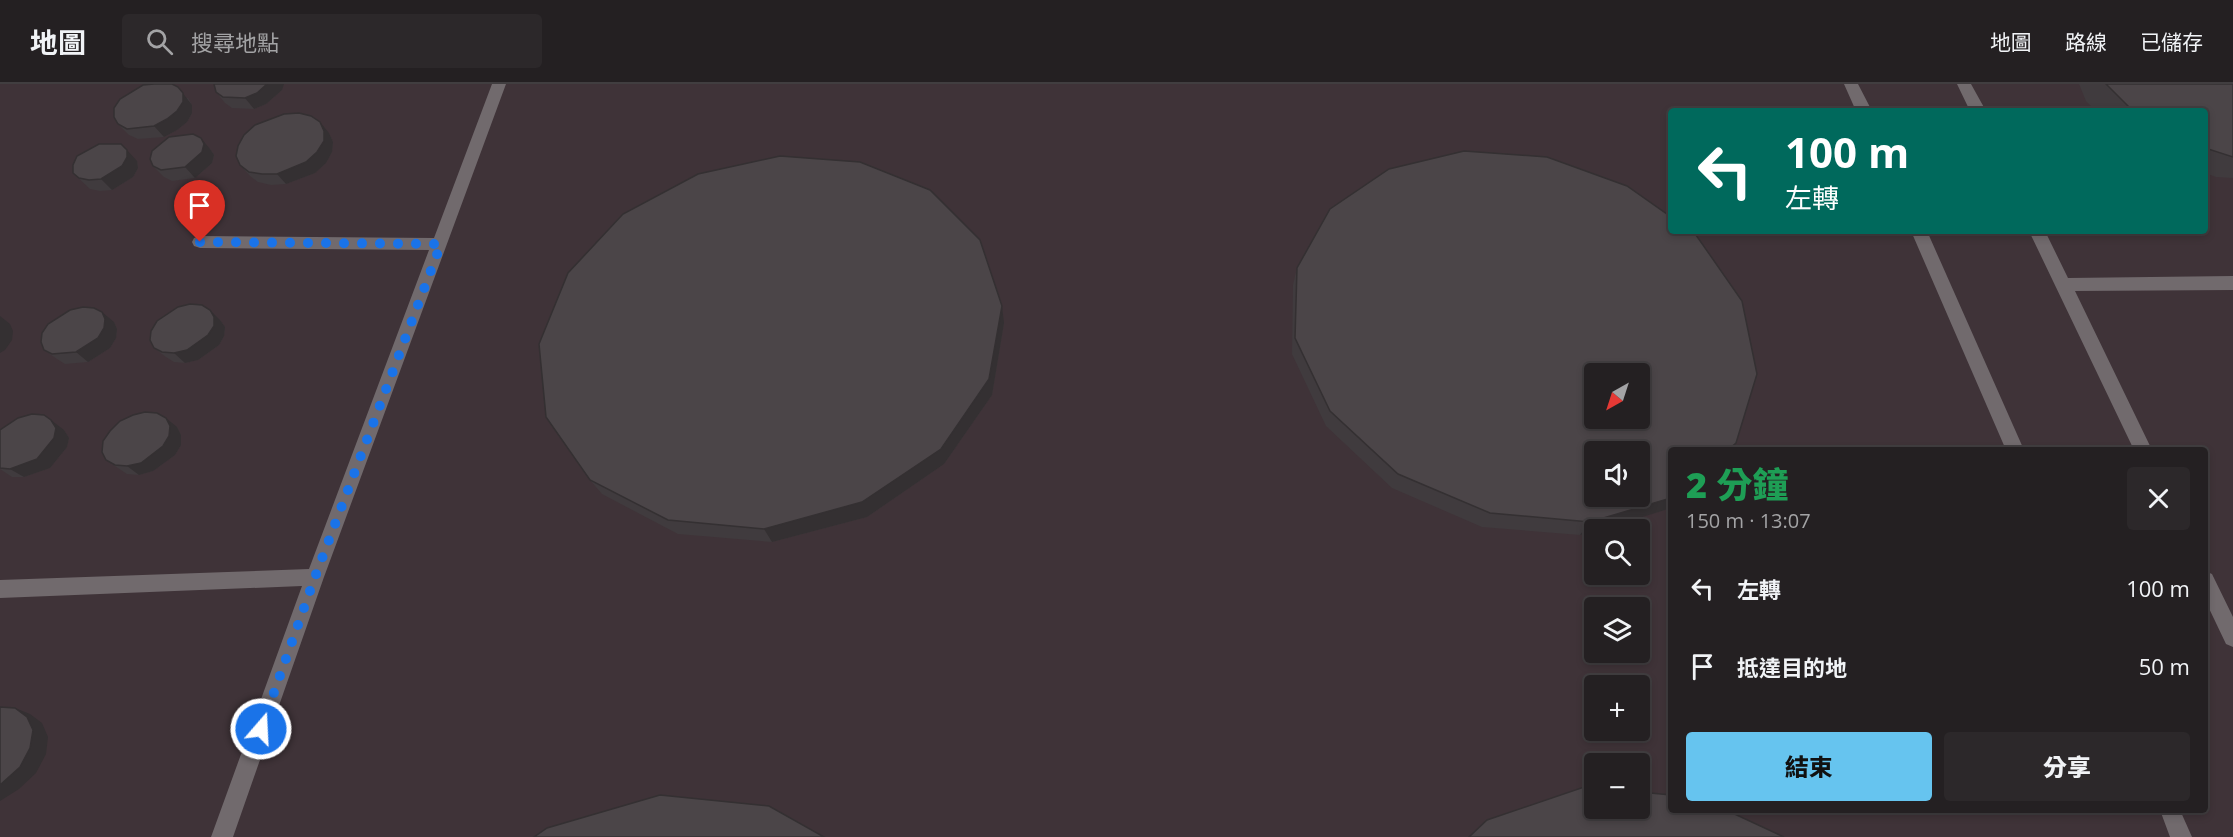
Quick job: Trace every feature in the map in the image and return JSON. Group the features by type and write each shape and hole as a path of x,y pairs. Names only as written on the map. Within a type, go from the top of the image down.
{"street":[{"path":"222,837 315,577 499,84"},
{"path":"1851,84 1863,108"},
{"path":"1964,84 1976,108"},
{"path":"1920,234 2014,447"},
{"path":"2038,234 2142,447"},
{"path":"200,242 441,244"},
{"path":"2064,285 2233,283"},
{"path":"0,589 315,577"},
{"path":"2208,586 2233,638"},
{"path":"2171,813 2181,837"}],"shaded area":[{"path":"0,84 2233,84 2233,837 0,837"}],"building":[{"path":"172,84 178,87 183,93 183,102 177,111 154,126 127,129 118,124 114,117 114,108 120,99 143,85"},
{"path":"214,84 267,84 257,93 245,98 223,97 216,92"},
{"path":"2106,84 2233,84 2233,157 2208,149 2208,108 2130,108"},
{"path":"299,113 311,116 320,122 324,131 324,141 317,152 306,162 277,174 249,172 240,165 236,156 238,146 244,135 255,125 284,114"},
{"path":"193,134 201,138 204,144 202,152 185,167 161,170 153,166 150,159 152,151 169,137"},
{"path":"99,144 121,144 127,150 127,157 122,166 101,179 79,178 73,173 73,165 77,156"},
{"path":"1464,151 1547,157 1627,186 1668,215 1668,234 1696,235 1742,301 1757,374 1736,443 1731,447 1668,447 1668,499 1650,504 1650,441 1584,441 1584,507 1641,507 1600,519 1584,519 1584,521 1490,513 1398,474 1330,411 1295,338 1297,268 1330,209 1389,169"},
{"path":"780,156 860,162 930,190 980,240 1002,306 989,379 941,449 862,502 764,529 668,520 590,480 546,417 539,344 568,273 623,214 698,174"},
{"path":"190,304 202,305 210,310 214,317 214,326 208,335 187,350 174,353 162,352 154,348 150,340 151,331 157,321 178,307"},
{"path":"83,307 94,308 102,312 105,319 104,328 98,338 76,352 52,354 44,350 41,342 42,333 48,324 70,310"},
{"path":"145,412 157,413 166,418 170,426 169,436 163,446 141,463 127,466 115,465 106,460 102,452 103,441 110,431 120,421"},
{"path":"32,414 44,415 51,420 56,428 54,438 37,459 10,469 0,468 0,430 18,418"},
{"path":"0,707 15,708 27,717 33,730 30,748 20,767 0,785"},
{"path":"1584,787 1584,819 1650,819 1650,793 1668,795 1668,813 1732,813 1784,837 1469,837 1487,820"},
{"path":"660,795 769,806 824,837 534,837 547,828"}],"route":[{"path":"200,242 441,244 315,577 261,729"}]}
